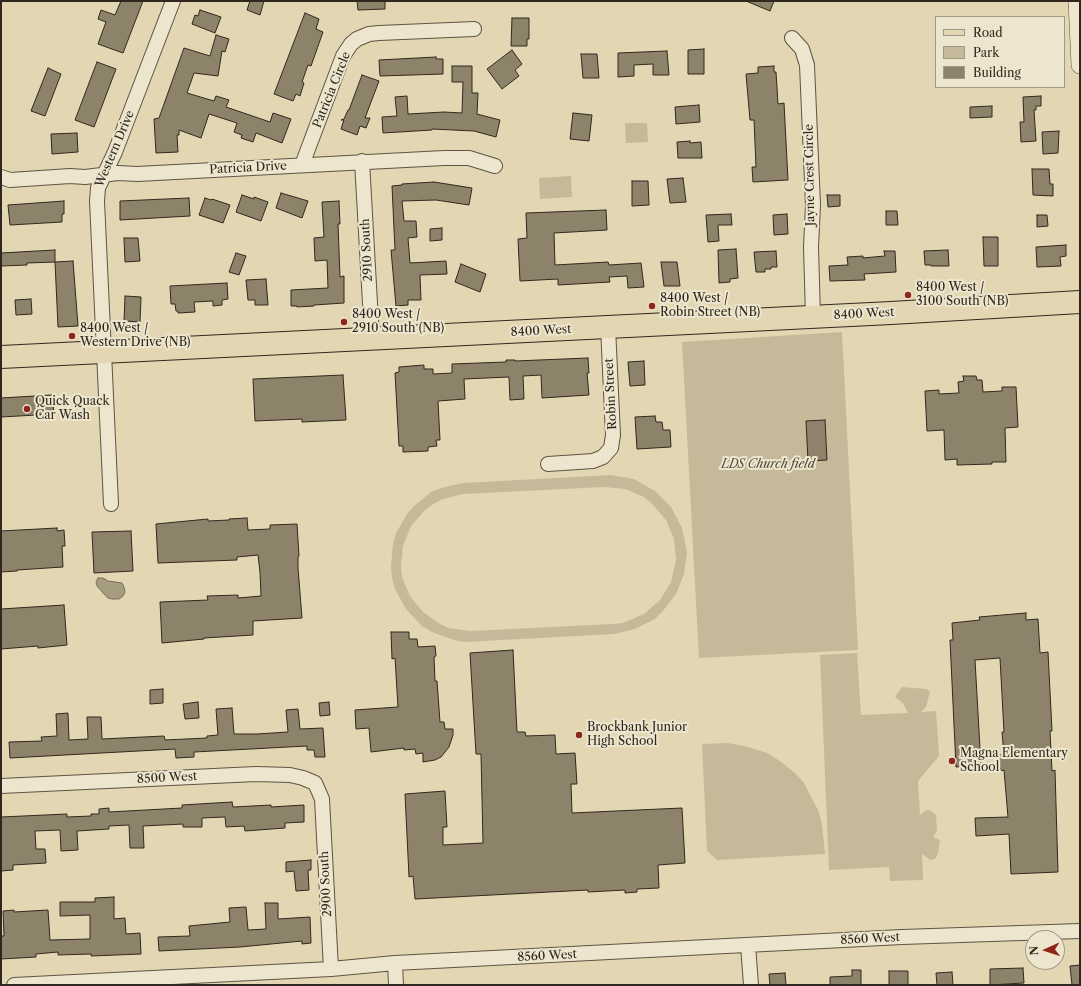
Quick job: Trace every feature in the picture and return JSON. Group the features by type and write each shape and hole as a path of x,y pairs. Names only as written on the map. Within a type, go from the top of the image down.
{"main road":[{"name":"8400 West","path":"1,358 1080,302"}],"street":[{"name":"Western Drive","path":"112,504 97,201 98,188 115,152 173,1"},
{"path":"1077,1 1080,65"},
{"name":"Patricia Circle","path":"302,165 343,56 351,44 357,39 369,34 379,33 474,29"},
{"name":"Jayne Crest Circle","path":"792,38 802,49 807,65 813,205 811,247 813,317"},
{"name":"Patricia Drive","path":"1,177 10,180 70,176 85,177 118,173 137,174 459,157 478,160 495,166"},
{"name":"2910 South","path":"362,162 372,339"},
{"name":"Robin Street","path":"548,464 594,461 603,457 611,448 613,435 608,327"},
{"name":"8500 West","path":"1,786 256,774 290,775 303,778 314,783 322,798"},
{"name":"2900 South","path":"322,798 331,969"},
{"name":"8560 West","path":"14,985 902,937 1080,931"},
{"path":"748,945 751,985"},
{"path":"395,964 396,985"}],"green space":[{"path":"625,123 647,123 648,142 626,143"},
{"path":"571,176 572,197 540,199 539,178"},
{"name":"LDS Church field","path":"842,332 858,650 699,658 682,342"},
{"path":"611,475 634,479 655,491 671,507 682,528 687,552 684,574 676,594 655,619 635,629 614,634 465,642 454,640 432,632 422,626 406,609 395,589 391,566 393,544 396,533 407,514 414,506 431,492 463,483","holes":["604,487 625,489 644,497 652,504 666,520 674,539 676,560 671,582 660,600 644,614 623,623 613,624 470,631 449,628 440,624 423,612 410,596 402,577 401,566 403,546 411,526 425,510 443,499 463,494"]},
{"path":"857,653 861,715 908,713 903,703 895,697 902,687 927,689 930,692 926,707 921,712 936,711 939,756 918,781 920,815 926,810 930,810 936,815 937,831 933,837 940,840 938,853 935,859 930,860 922,854 923,880 890,881 889,867 829,870 820,655"},
{"path":"728,743 767,753 795,773 804,783 818,810 822,824 825,854 717,860 707,851 702,744"}],"shaded area":[{"path":"98,578 122,583 125,592 123,596 119,599 108,598 97,586 96,582"}],"building":[{"path":"121,1 143,1 123,53 98,44 106,22 98,19 101,10 115,15"},
{"path":"250,1 264,1 260,15 247,10"},
{"path":"357,1 385,1 385,9 358,10"},
{"path":"746,1 774,1 770,11"},
{"path":"200,10 221,17 215,33 192,24 195,15 198,16"},
{"path":"305,13 319,19 316,29 323,32 311,66 308,65 302,82 304,83 300,96 296,94 293,101 274,94"},
{"path":"512,18 529,18 529,39 527,39 527,46 511,46"},
{"path":"216,35 229,39 225,52 222,51 218,76 194,73 187,93 214,101 216,96 229,100 226,107 270,122 273,113 291,119 282,143 256,133 253,142 241,138 242,135 234,132 237,123 209,114 201,138 179,130 179,135 177,135 178,152 156,153 154,119 159,118 184,48 210,56"},
{"path":"704,49 704,74 688,74 688,50"},
{"path":"512,50 522,64 515,70 519,76 502,89 487,69"},
{"path":"667,51 669,75 653,75 653,64 634,65 634,76 618,77 618,53"},
{"path":"581,54 597,54 599,78 583,78"},
{"path":"436,57 436,59 443,59 443,74 380,76 379,60"},
{"path":"97,62 116,69 94,127 75,120"},
{"path":"452,66 472,66 472,93 478,93 477,114 500,120 496,137 474,131 432,129 383,133 382,117 397,116 395,97 407,96 408,114 444,112 462,113 463,82 452,82"},
{"path":"774,66 774,72 776,72 778,104 784,103 788,180 753,182 752,167 756,167 754,120 750,120 746,74 758,73 758,67"},
{"path":"48,68 61,74 45,116 31,111"},
{"path":"362,75 379,81 365,118 370,118 366,128 360,126 357,135 341,129 344,120 341,120 344,119 349,110"},
{"path":"1041,96 1041,106 1036,106 1036,110 1034,110 1036,141 1021,142 1020,122 1024,122 1023,97"},
{"path":"699,105 700,122 676,124 675,107"},
{"path":"992,106 992,117 970,118 970,107"},
{"path":"573,113 592,115 589,141 570,139"},
{"path":"1059,131 1058,153 1043,154 1042,132"},
{"path":"77,133 78,152 52,154 51,134"},
{"path":"690,141 690,143 701,142 702,158 678,158 677,142"},
{"path":"1032,169 1049,169 1050,184 1053,184 1053,196 1033,195"},
{"path":"683,178 686,202 670,203 667,179"},
{"path":"632,181 648,181 649,205 632,206"},
{"path":"434,182 472,188 469,205 436,200 402,201 404,221 416,221 417,237 408,238 410,263 446,261 447,274 420,275 421,300 408,300 408,305 396,306 391,250 395,250 392,186"},
{"path":"281,193 308,201 302,218 276,208"},
{"path":"242,195 268,202 261,221 236,212"},
{"path":"827,195 840,195 840,206 828,207"},
{"path":"189,198 190,216 120,220 120,201"},
{"path":"205,198 230,205 223,223 199,215"},
{"path":"64,201 64,214 62,214 62,222 10,225 8,205"},
{"path":"339,201 340,224 338,224 340,277 344,276 344,303 297,307 291,306 291,290 328,288 327,260 315,261 314,238 324,237 322,202"},
{"path":"606,210 607,230 554,233 555,265 608,262 609,265 641,263 644,287 628,288 627,276 609,277 610,282 558,285 558,279 520,281 518,239 527,238 526,213"},
{"path":"886,211 897,211 898,225 886,225"},
{"path":"731,214 732,225 718,225 719,241 708,242 706,215"},
{"path":"787,214 788,234 774,235 773,215"},
{"path":"1037,215 1047,215 1048,226 1037,227"},
{"path":"442,228 442,240 430,241 430,229"},
{"path":"983,237 998,237 998,266 984,266"},
{"path":"124,238 138,238 140,261 125,262"},
{"path":"1066,245 1066,256 1060,257 1061,266 1037,267 1036,247"},
{"path":"736,249 738,278 730,279 730,282 719,283 718,250"},
{"path":"55,250 55,262 1,266 1,253"},
{"path":"948,250 949,266 925,265 924,251"},
{"path":"776,251 777,267 765,269 765,272 756,272 754,252"},
{"path":"884,251 895,251 896,272 864,274 865,280 830,281 829,266 848,265 847,257 863,256 863,258 885,256"},
{"path":"236,253 246,256 239,275 229,272"},
{"path":"73,261 78,326 58,327 55,262"},
{"path":"661,262 677,262 680,286 664,286"},
{"path":"461,264 486,274 480,292 455,282"},
{"path":"266,279 268,305 255,305 255,300 248,300 246,280"},
{"path":"227,283 228,299 222,300 222,305 213,306 213,301 194,302 195,312 178,313 178,311 176,311 175,304 171,304 170,286"},
{"path":"125,296 141,297 140,322 124,321"},
{"path":"31,299 32,314 16,315 15,300"},
{"path":"588,358 589,373 587,373 589,395 542,398 541,375 523,376 524,399 510,400 509,377 464,379 465,399 438,401 440,440 436,440 437,446 428,447 428,451 403,452 403,446 399,446 395,373 399,372 399,367 424,365 424,369 433,369 433,374 452,373 452,364 506,362 506,360 515,361"},
{"path":"644,361 645,385 630,386 628,362"},
{"path":"343,375 346,420 302,422 302,419 255,421 253,379"},
{"path":"963,376 976,376 977,380 982,380 983,392 1002,391 1002,387 1016,387 1018,427 1005,428 1006,462 957,465 957,459 945,460 944,430 927,431 925,391 939,390 939,394 959,393 958,382 964,381"},
{"name":"Quick Quack Car Wash","path":"52,395 54,414 1,417 1,398"},
{"path":"655,416 656,422 662,422 663,430 670,430 671,447 637,449 635,417"},
{"path":"825,420 827,460 808,461 806,421"},
{"path":"247,518 248,530 270,529 270,525 297,524 299,556 298,568 302,618 253,621 253,635 204,638 162,643 160,602 208,600 207,596 238,595 238,598 261,596 260,572 258,555 237,557 237,560 158,563 156,524 208,519 208,521"},
{"path":"57,528 57,531 64,530 65,546 62,546 63,567 1,572 1,531"},
{"path":"131,531 133,571 94,573 92,532"},
{"path":"64,605 67,645 38,648 38,646 1,649 1,609"},
{"path":"1026,613 1026,620 1038,619 1040,653 1048,652 1052,731 1050,731 1052,771 1055,770 1058,872 1011,874 1009,834 976,836 975,818 1008,817 1004,770 1000,771 997,758 999,758 999,755 1004,755 1000,658 975,660 981,766 956,767 950,640 953,640 952,623 980,620 979,617"},
{"path":"391,632 409,632 409,639 417,639 418,647 435,646 435,681 437,681 440,722 444,722 445,729 453,729 453,735 449,747 441,757 435,760 423,762 423,753 416,754 415,749 404,750 404,748 371,752 369,728 356,729 355,710 398,707 395,658 392,659"},
{"path":"513,650 517,732 525,732 526,736 555,735 556,754 575,753 577,784 571,784 572,813 682,808 685,863 658,865 659,888 637,889 637,892 625,893 625,890 588,892 588,890 415,899 413,876 409,877 405,794 445,791 447,827 443,827 443,845 483,843 481,754 476,754 470,653"},
{"path":"163,689 163,703 150,704 150,690"},
{"path":"198,702 199,718 185,719 183,704"},
{"path":"329,702 330,715 320,716 319,703"},
{"path":"232,708 234,734 288,732 286,710 298,709 300,729 323,728 325,757 315,757 314,750 307,750 307,746 194,752 194,757 176,758 175,749 10,758 9,742 42,741 41,737 57,736 56,714 68,713 69,740 88,739 87,717 101,717 102,739 164,736 165,740 207,738 207,736 218,735 216,709"},
{"path":"232,802 233,807 304,805 304,822 285,823 285,828 245,831 244,826 226,827 225,817 202,818 202,827 183,827 183,824 143,826 144,848 130,848 129,825 109,826 109,829 77,831 78,850 61,851 60,830 35,831 36,849 45,849 46,863 13,865 13,870 1,871 1,817 67,814 67,817 91,816 91,814 99,814 99,809 109,808 109,812 182,808 182,805"},
{"path":"311,860 311,870 308,870 309,890 296,891 294,871 286,872 286,862"},
{"path":"114,897 114,919 125,918 126,934 140,933 141,954 91,956 91,954 58,955 58,952 36,954 36,957 1,959 1,936 4,936 3,911 14,910 14,912 48,910 50,940 90,939 90,915 60,916 60,902 95,902 95,898"},
{"path":"265,903 278,903 278,919 310,917 311,943 302,944 302,941 240,947 159,951 158,937 190,936 189,926 230,922 229,908 246,907 248,930 266,929"},
{"path":"1080,965 1080,985 1072,985 1070,966"},
{"path":"1023,968 1024,983 990,985 990,969"},
{"path":"852,970 861,970 861,985 830,985 830,977 852,976"},
{"path":"889,971 908,971 908,985 889,985"},
{"path":"952,972 953,985 937,985 936,973"},
{"path":"785,973 786,985 770,985 769,974"}],"place":[{"name":"8400 West / 3100 South (NB)","path":"908,295"},
{"name":"8400 West / Robin Street (NB)","path":"652,306"},
{"name":"8400 West / 2910 South (NB)","path":"344,322"},
{"name":"8400 West / Western Drive (NB)","path":"72,336"},
{"name":"Quick Quack Car Wash","path":"27,409"},
{"name":"Brockbank Junior High School","path":"579,735"},
{"name":"Magna Elementary School","path":"952,761"}]}
